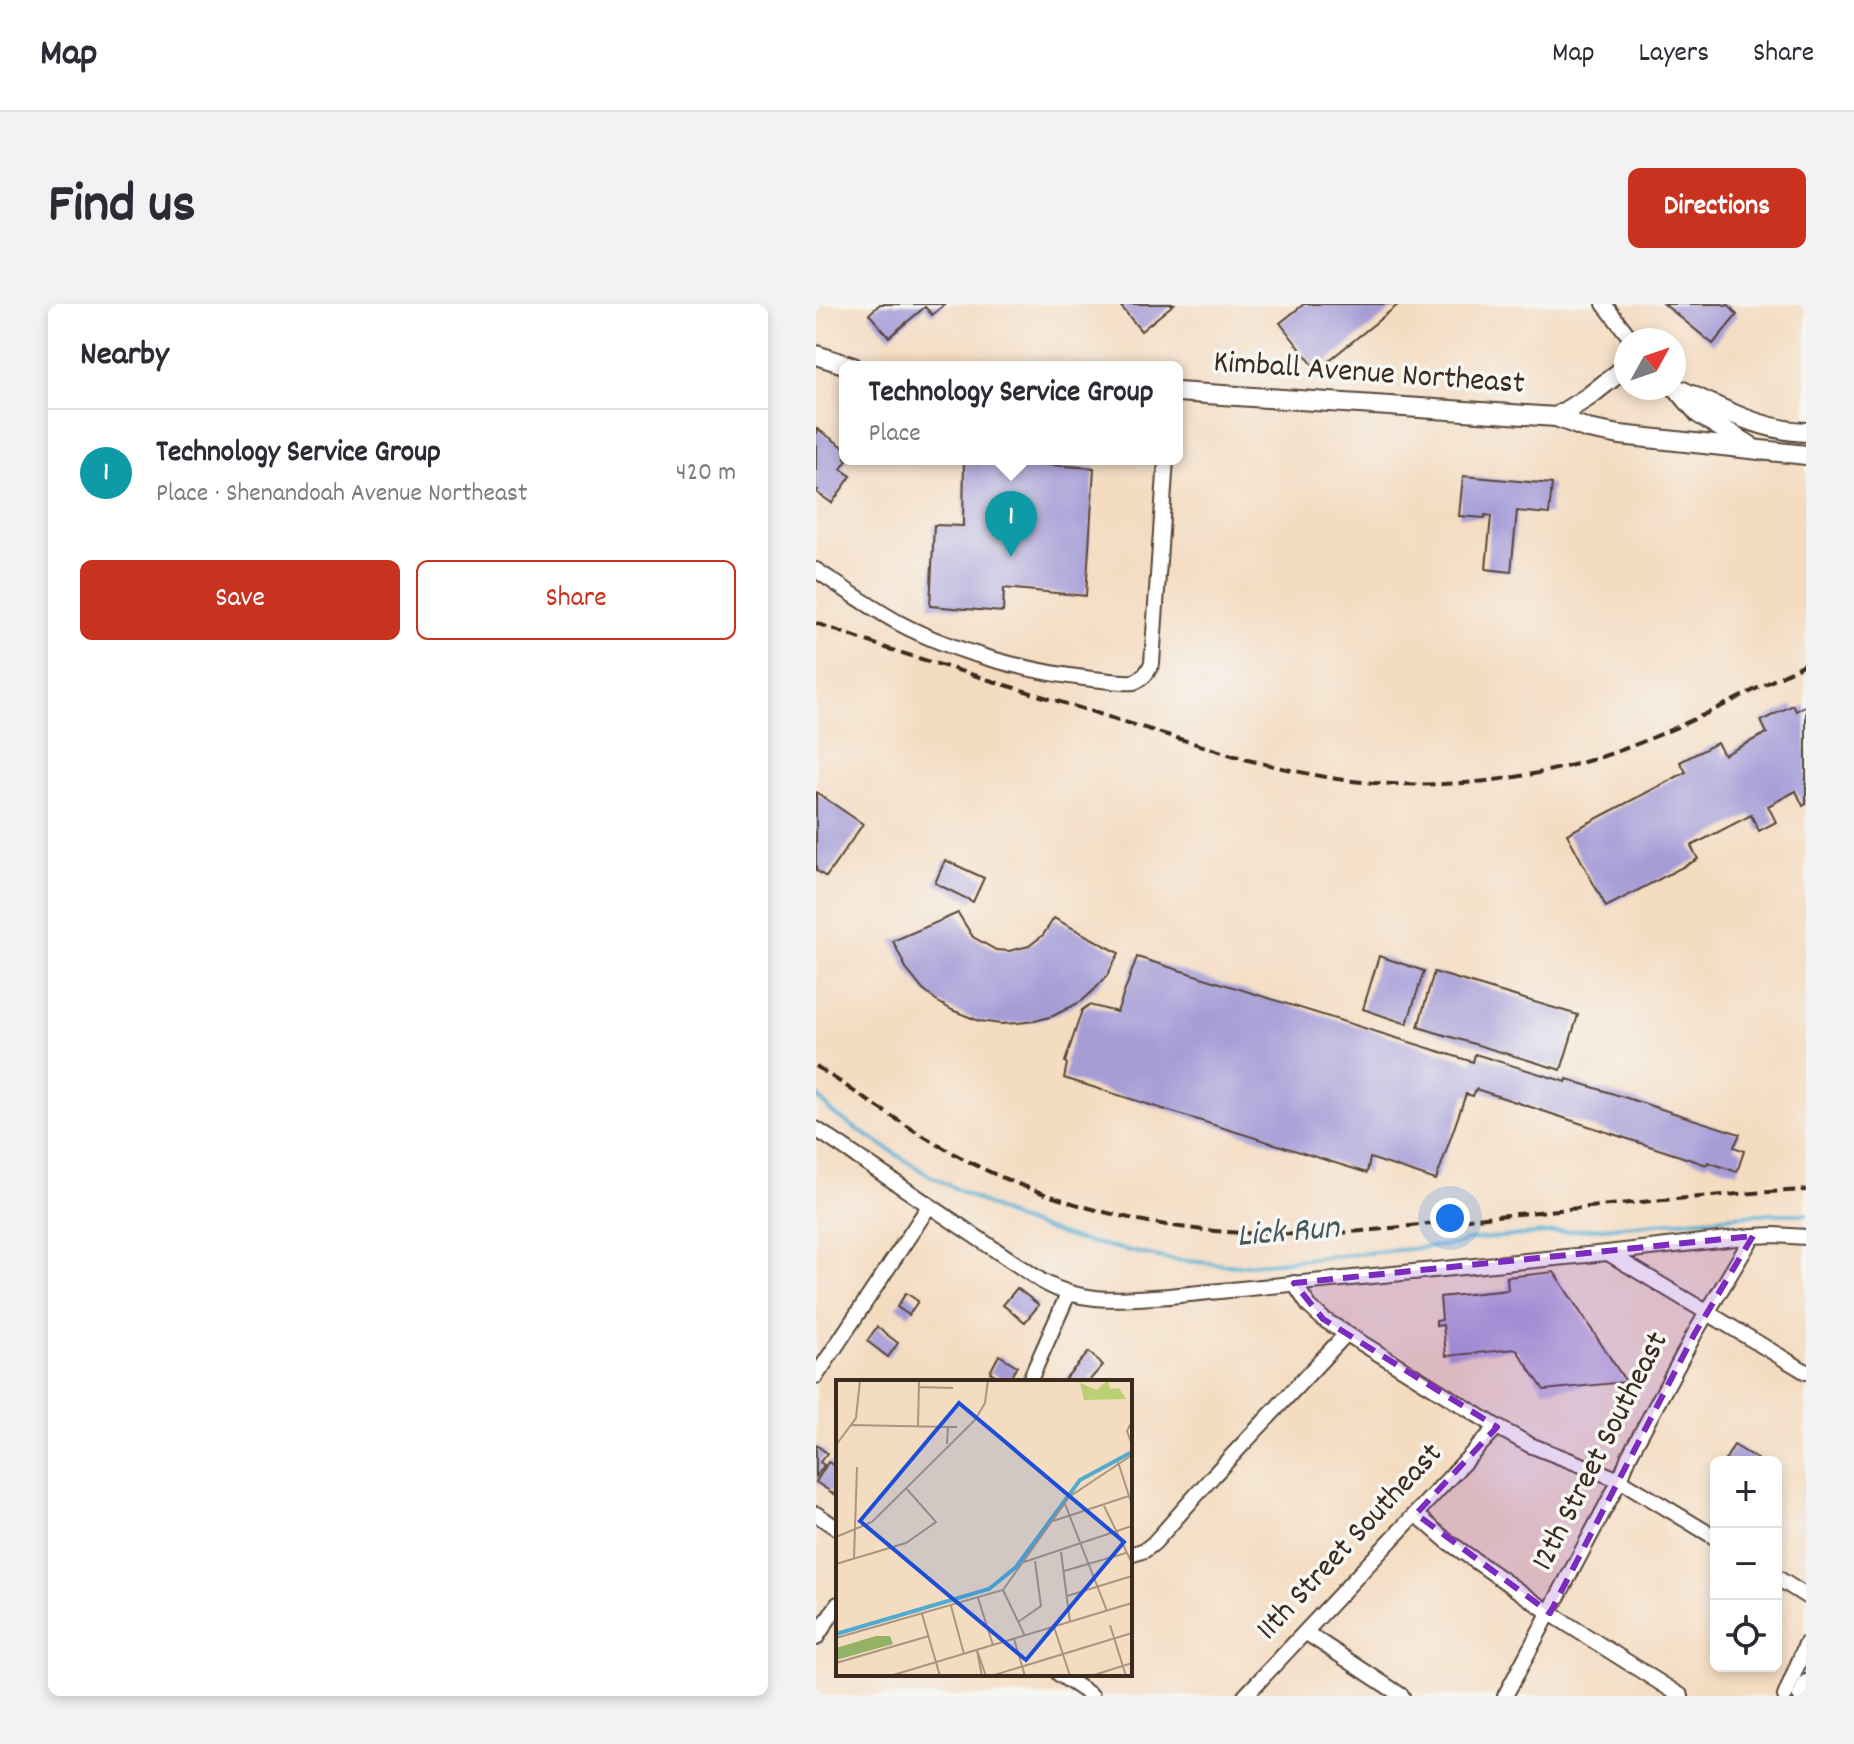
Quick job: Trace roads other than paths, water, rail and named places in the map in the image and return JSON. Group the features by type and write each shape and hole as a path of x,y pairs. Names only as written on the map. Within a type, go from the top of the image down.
{"main road":[{"path":"816,355 839,362"},
{"name":"Kimball Avenue Northeast","path":"1556,417 1614,376"},
{"name":"Kimball Avenue Northeast","path":"1183,392 1556,417 1588,429 1620,435 1806,455"},
{"path":"1686,393 1744,420 1783,430 1806,432"},
{"path":"1686,400 1699,414 1758,450"}],"street":[{"path":"1604,304 1623,328"},
{"path":"816,570 924,635 1045,672 1134,682 1148,673 1152,663 1166,465"},
{"path":"816,1129 1043,1282 1087,1299 1169,1296 1753,1236 1806,1237"},
{"path":"816,1376 929,1206"},
{"name":"12th Street Southeast","path":"1505,1696 1695,1333 1753,1236"},
{"path":"1607,1253 1806,1372"},
{"path":"1294,1283 1309,1306 1323,1319 1497,1427 1530,1445 1620,1480 1710,1534"},
{"path":"1030,1380 1068,1294"},
{"path":"1132,1554 1154,1543 1346,1334"},
{"name":"11th Street Southeast","path":"1245,1696 1497,1427"},
{"path":"816,1514 836,1528"},
{"path":"1416,1514 1447,1541 1550,1613 1681,1696"},
{"path":"1782,1581 1806,1596"},
{"path":"816,1638 836,1607"},
{"path":"1305,1632 1402,1696"},
{"path":"1785,1696 1806,1644"},
{"path":"1062,1676 1092,1696"},
{"path":"1800,1696 1806,1682"}],"waterway":[{"name":"Lick Run","path":"816,1095 834,1114 925,1173 1017,1220 1079,1240 1168,1259 1236,1266 1459,1244 1467,1240 1758,1214 1806,1214"}],"railway":[{"path":"816,623 889,649 1248,760 1303,773 1373,783 1483,781 1590,760 1671,730 1806,663"},
{"path":"816,1066 918,1132 998,1176 1056,1198 1117,1215 1210,1231 1317,1235 1646,1202 1806,1190"}],"place":[{"name":"Technology Service Group","path":"1011,557"}]}
